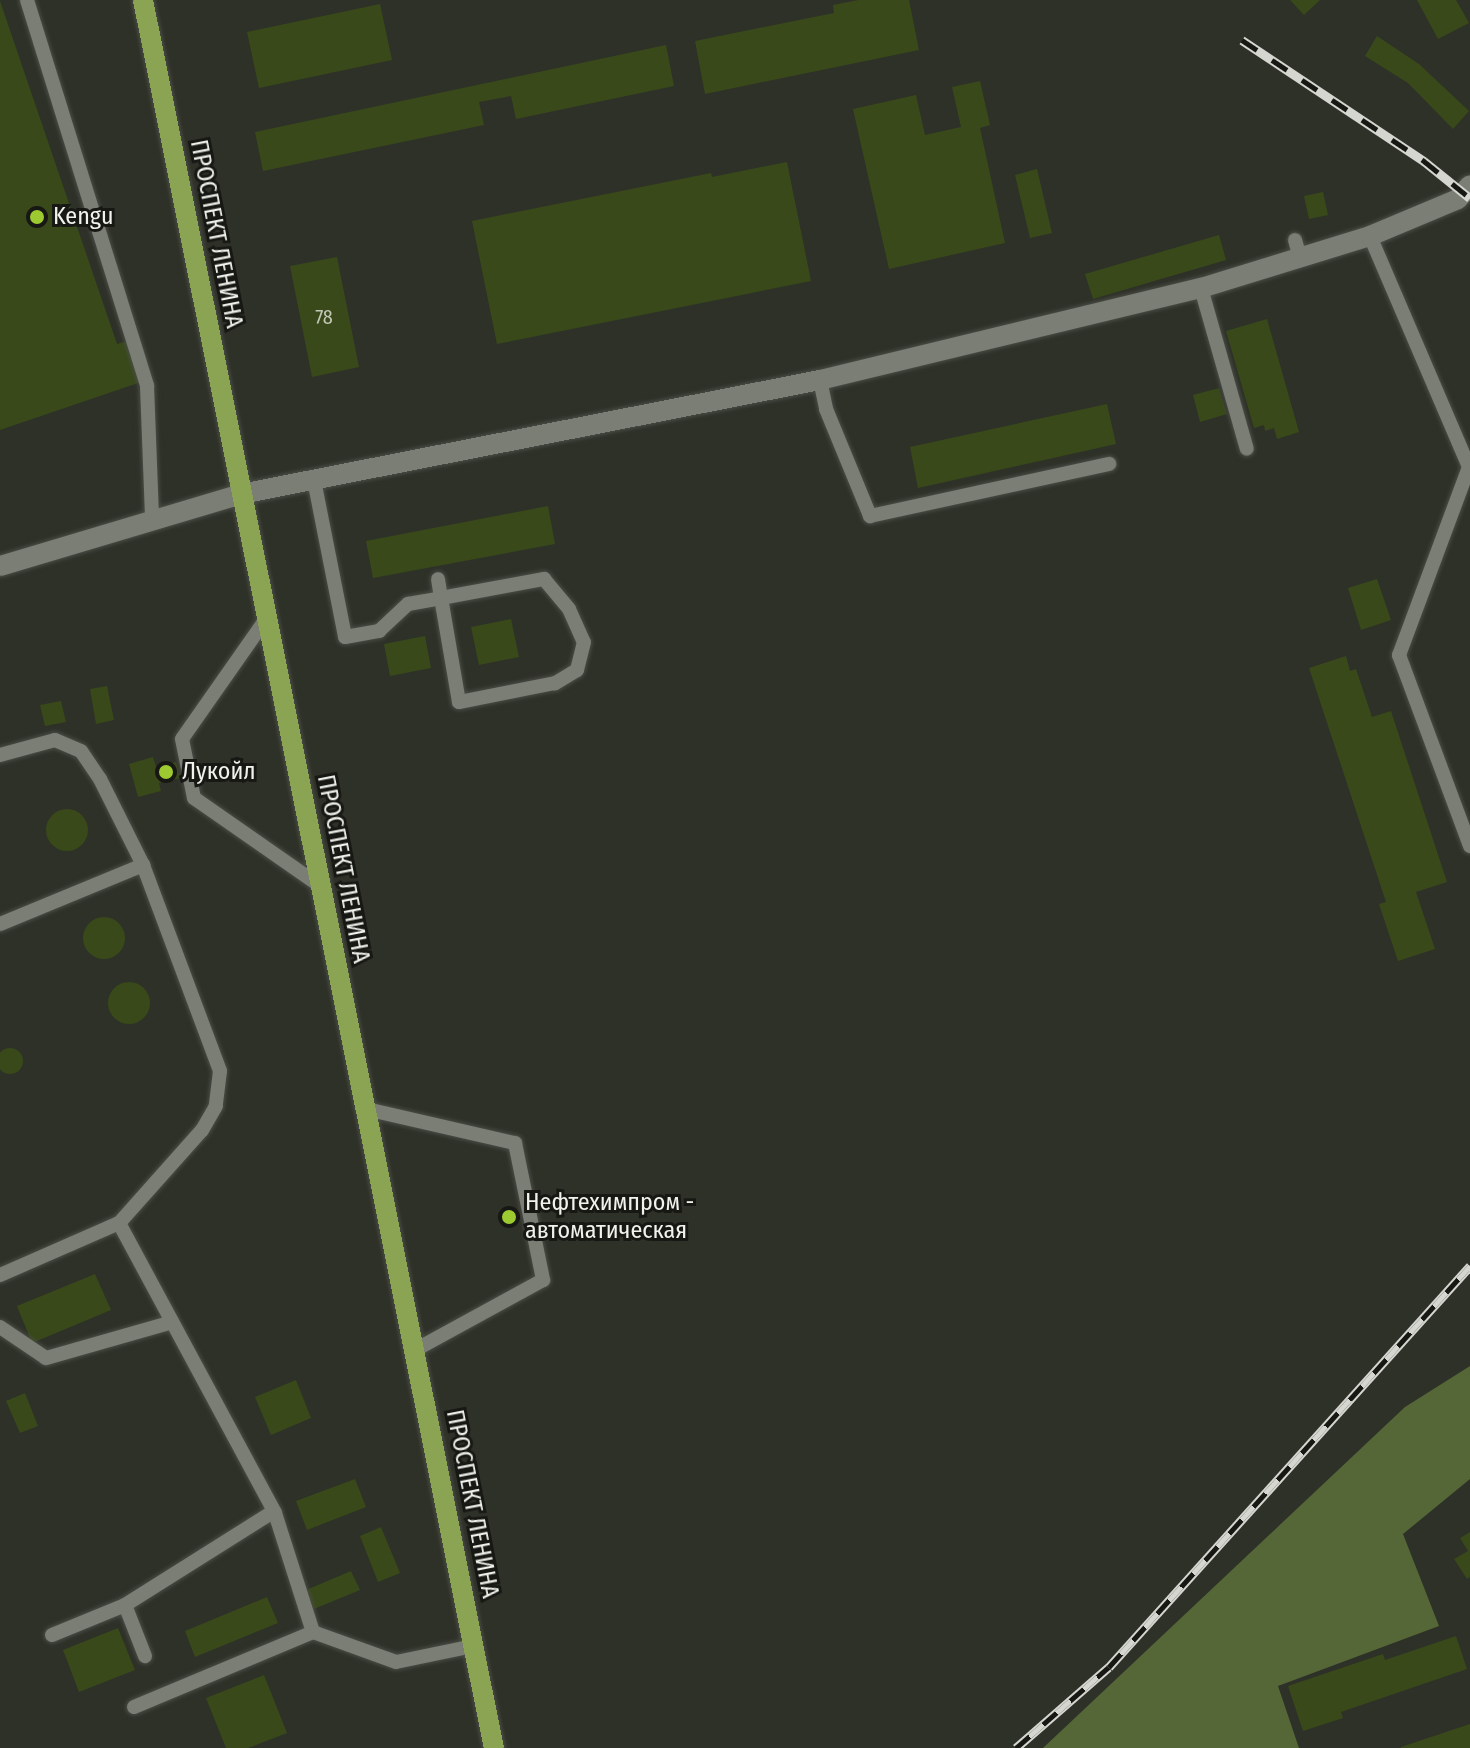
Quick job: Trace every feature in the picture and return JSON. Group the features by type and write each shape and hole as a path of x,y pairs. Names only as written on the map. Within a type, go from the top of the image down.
{"main road":[{"name":"ПРОСПЕКТ ЛЕНИНА","path":"143,0 494,1748"}],"street":[{"path":"0,566 241,494 820,380 1201,288 1297,249 1370,236 1458,199 1470,185"}],"lane":[{"path":"27,0 147,386 152,519"},
{"path":"1370,236 1469,467 1399,655 1470,846"},
{"path":"1201,288 1247,449"},
{"path":"820,380 826,409 870,516 1109,464"},
{"path":"314,480 345,637 379,631 408,604 441,598 544,579 569,609 584,642 577,670 555,683 459,702 441,598 438,579"},
{"path":"266,619 182,739 185,754 194,798 320,886"},
{"path":"0,755 55,740 81,751 100,779 143,865 220,1071 216,1106 202,1130 119,1223 0,1275"},
{"path":"1454,804 1470,801"},
{"path":"0,924 143,865"},
{"path":"366,1109 515,1143 543,1280 415,1350"},
{"path":"119,1223 274,1511 313,1632"},
{"path":"0,1327 46,1358 172,1322"},
{"path":"52,1635 125,1605 274,1511"},
{"path":"125,1605 145,1656"},
{"path":"134,1707 313,1632 396,1662 473,1646"}],"green space":[{"path":"1470,1366 1470,1479 1403,1534 1439,1626 1278,1686 1299,1748 1043,1748 1405,1407"}],"building":[{"path":"858,0 909,0 919,50 705,94 695,41 834,13 833,5"},
{"path":"1290,0 1320,0 1304,15"},
{"path":"1417,0 1456,0 1469,23 1438,39"},
{"name":"Kengu","path":"0,1 117,344 127,341 141,382 0,430"},
{"path":"380,4 392,60 259,88 247,32"},
{"path":"1377,36 1419,64 1469,111 1453,129 1408,83 1365,56"},
{"path":"666,45 674,86 516,119 511,96 479,102 484,125 263,171 255,132"},
{"path":"980,81 990,125 980,128 1005,243 889,269 853,109 916,95 925,135 961,127 952,87"},
{"path":"787,162 811,281 497,344 472,221 711,173 712,177"},
{"path":"1037,169 1052,233 1030,238 1015,175"},
{"path":"1323,192 1328,215 1309,219 1304,196"},
{"path":"1219,235 1226,260 1093,299 1085,274"},
{"path":"337,257 359,367 312,377 290,266"},
{"path":"1267,319 1299,432 1277,439 1274,428 1265,431 1264,425 1254,428 1226,331"},
{"path":"1219,388 1227,414 1200,422 1193,395"},
{"path":"1107,404 1116,444 918,488 910,447"},
{"path":"548,506 555,544 373,578 366,541"},
{"path":"1377,579 1391,620 1361,630 1348,588"},
{"path":"511,619 519,657 479,665 471,627"},
{"path":"425,636 431,668 390,676 384,644"},
{"path":"1346,656 1350,671 1356,669 1372,717 1391,711 1447,882 1416,892 1435,949 1398,961 1379,904 1386,902 1309,668"},
{"path":"107,686 114,720 96,724 90,689"},
{"path":"61,701 66,722 45,726 40,705"},
{"path":"153,757 156,767 176,762 180,778 159,783 161,791 138,797 129,764"},
{"path":"67,809 82,815 88,830 82,845 67,851 52,845 46,830 52,815"},
{"path":"104,917 119,923 125,938 119,953 104,959 89,953 83,938 89,923"},
{"path":"129,982 144,988 150,1003 144,1018 129,1024 114,1018 108,1003 114,988"},
{"path":"10,1048 19,1052 23,1061 19,1070 10,1074 1,1070 -3,1061 1,1052"},
{"path":"95,1274 111,1310 32,1343 17,1306"},
{"path":"296,1380 311,1418 271,1435 255,1397"},
{"path":"25,1393 38,1426 20,1433 6,1401"},
{"path":"355,1479 366,1507 307,1530 296,1501"},
{"path":"381,1527 400,1573 378,1582 360,1536"},
{"path":"1470,1532 1470,1577 1467,1579 1454,1559 1468,1551 1460,1538"},
{"path":"351,1571 360,1590 314,1609 306,1590"},
{"path":"267,1597 278,1623 195,1657 185,1631"},
{"path":"118,1628 135,1670 79,1692 63,1650"},
{"path":"1456,1636 1467,1669 1341,1712 1343,1718 1303,1731 1288,1686 1383,1654 1385,1660"},
{"path":"264,1675 287,1733 248,1748 226,1748 206,1698"},
{"path":"1470,1724 1470,1748 1401,1748 1401,1747"}],"railway":[{"path":"1242,40 1424,161 1470,198"},
{"path":"1016,1748 1109,1667 1470,1266"}],"place":[{"name":"Kengu","path":"37,217"},
{"name":"Лукойл","path":"166,772"},
{"name":"Нефтехимпром - автоматическая","path":"509,1217"}]}
